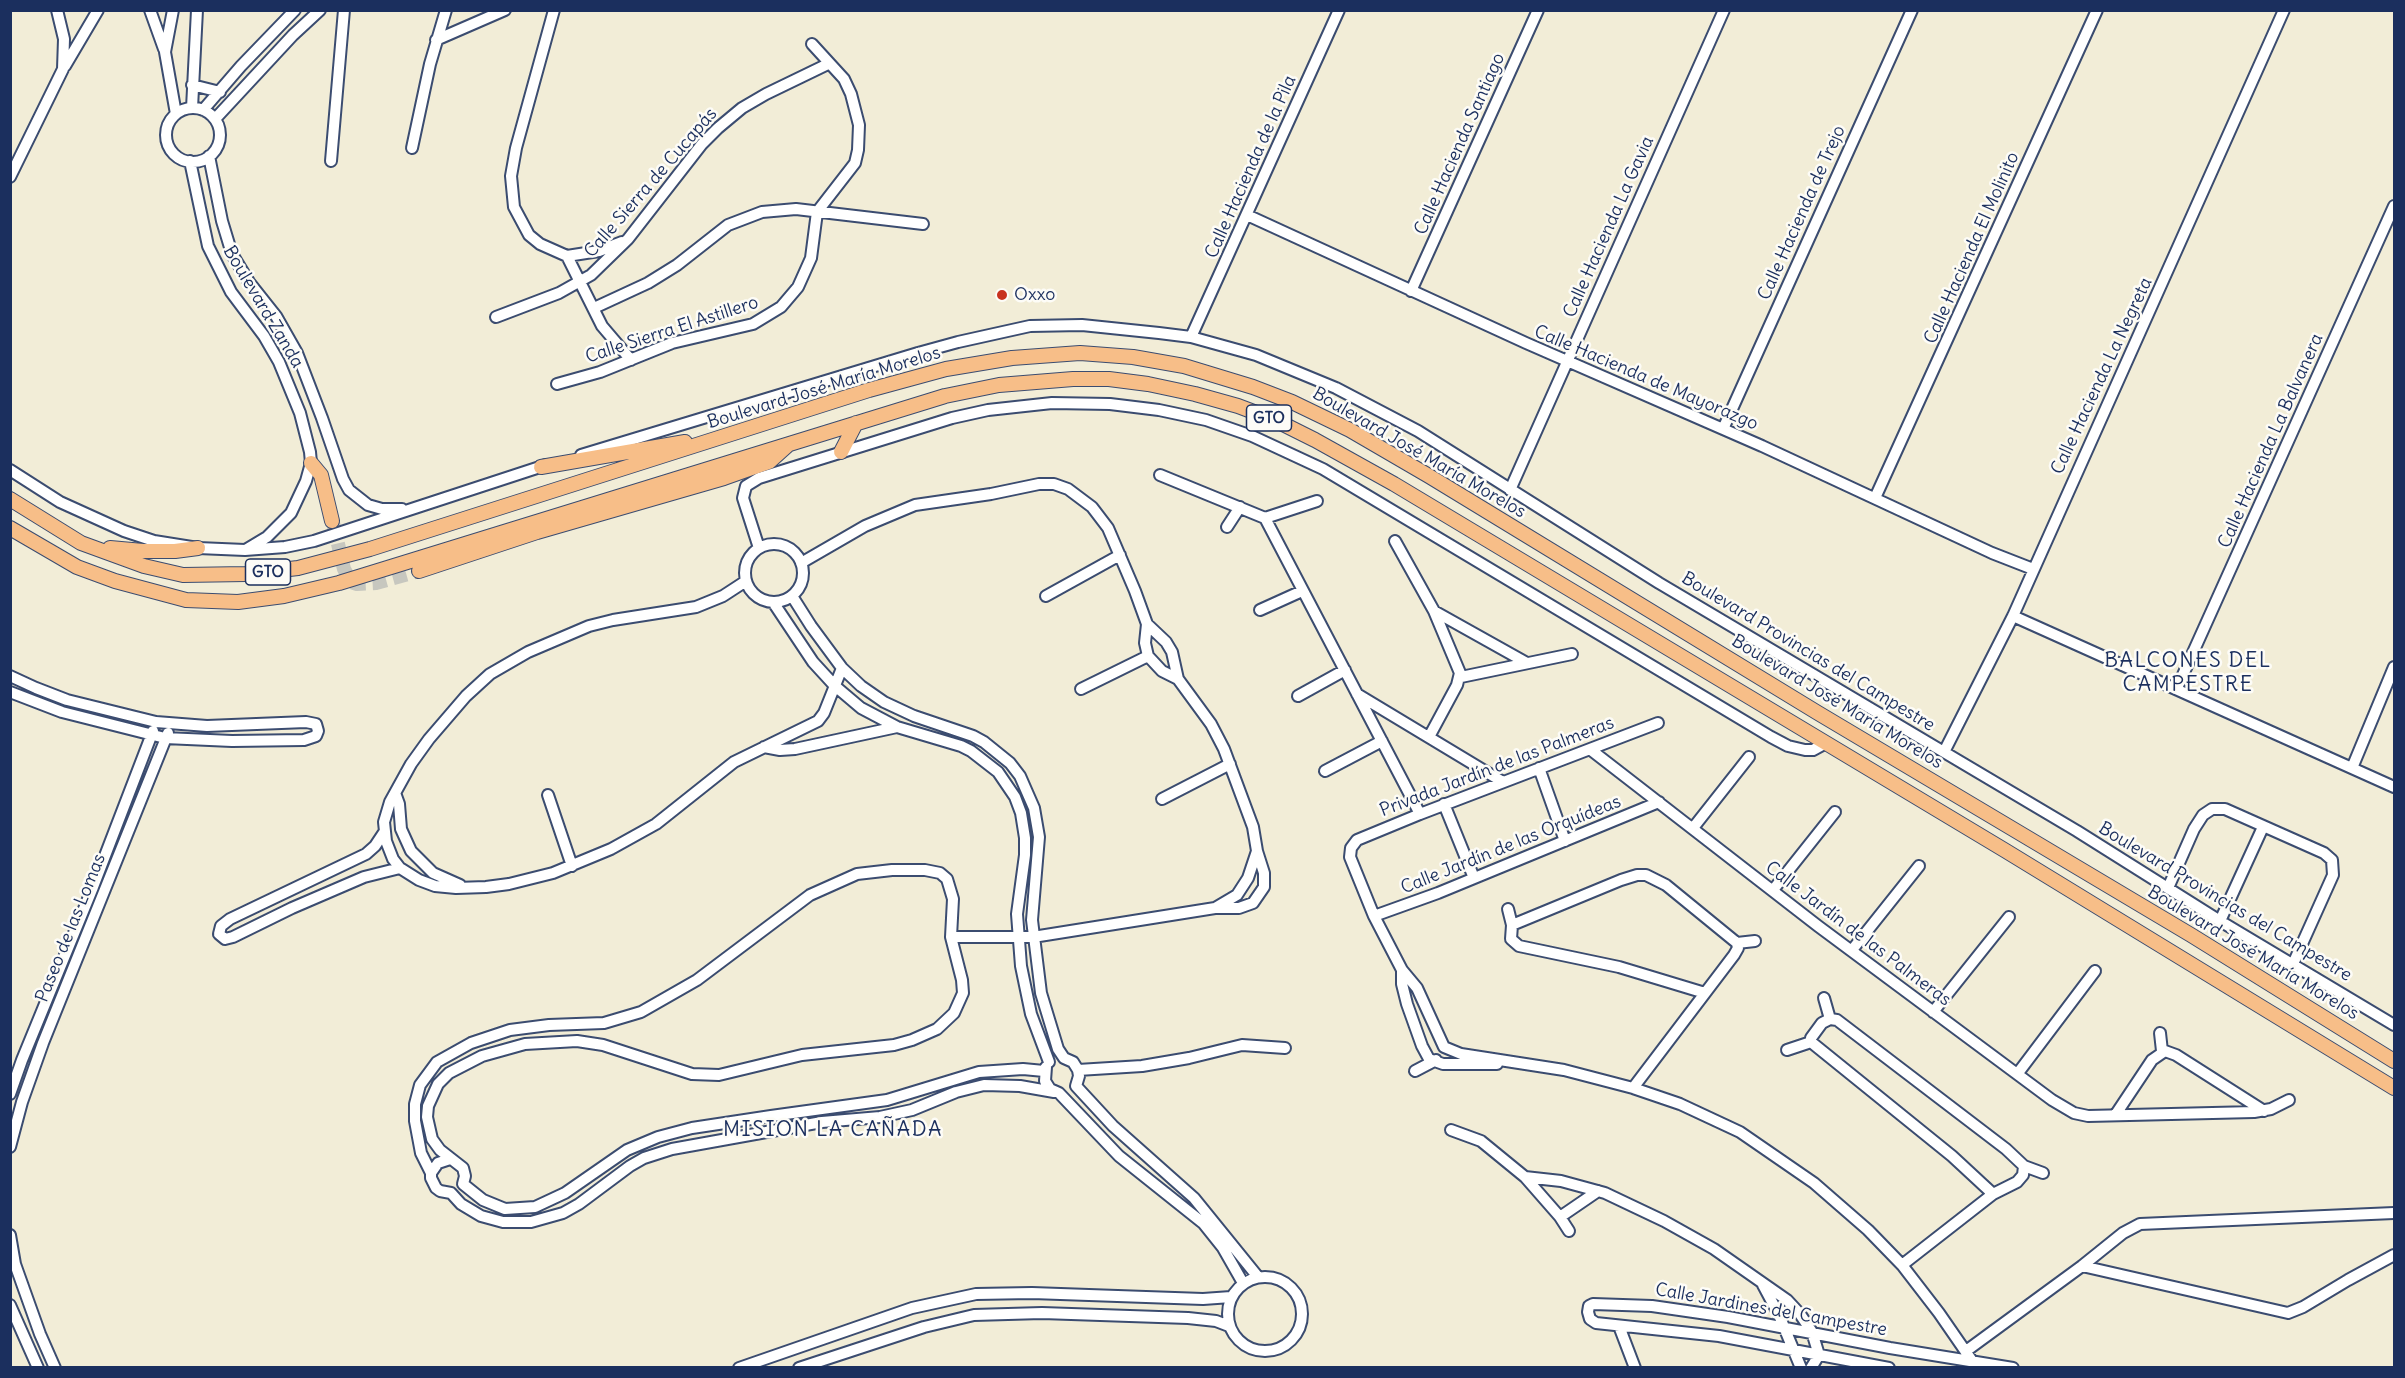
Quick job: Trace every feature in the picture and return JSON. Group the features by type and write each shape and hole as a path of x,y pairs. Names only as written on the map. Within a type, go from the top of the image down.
{"main road":[{"name":"Boulevard José María Morelos","path":"10,499 81,543 144,566 183,575 223,576 298,568 370,549 869,390 946,369 1041,355 1080,353 1133,357 1184,366 1253,387 1292,402 1350,430 2191,935 2394,1061"},
{"name":"GTO","path":"10,528 77,567 116,582 186,600 238,602 284,596 339,583 915,404 971,390 1035,381 1073,379 1109,379 1148,384 1238,406 1315,440 1394,484 2025,863 2394,1088"},
{"path":"841,452 856,423"},
{"path":"541,466 740,432"},
{"path":"419,571 537,532 724,478 769,462 783,452 790,443"},
{"path":"311,463 321,475 333,521"},
{"path":"81,543 143,551 198,548"}],"street":[{"path":"10,177 63,69 98,10"},
{"path":"150,10 165,52 176,114"},
{"path":"165,52 173,10"},
{"path":"197,10 192,86 197,109 215,119 219,128 219,139 210,156 190,161 172,152 167,142 166,132 169,122 176,114 197,109 220,92 241,66 295,10"},
{"path":"215,119 293,35 320,10"},
{"path":"331,161 344,10"},
{"path":"412,148 436,40 446,10"},
{"path":"436,40 505,10"},
{"path":"554,10 516,148 511,191 518,218 529,235 540,244 567,256 611,248 628,239"},
{"name":"Calle Hacienda de la Pila","path":"1191,337 1339,10"},
{"name":"Calle Hacienda Santiago","path":"1411,291 1538,10"},
{"name":"Calle Hacienda La Gavia","path":"1510,490 1724,10"},
{"name":"Calle Hacienda de Trejo","path":"1723,429 1912,10"},
{"name":"Calle Hacienda El Molinito","path":"1875,498 2097,10"},
{"name":"Calle Hacienda La Negreta","path":"1944,752 2013,616 2138,341 2284,10"},
{"path":"58,11 64,39 63,69"},
{"path":"812,44 844,79 851,94 859,125 855,164 817,212"},
{"name":"Calle Sierra de Cucapás","path":"496,317 559,293 598,269 628,239 702,144 718,128 742,108 766,94 828,64"},
{"path":"192,86 220,92"},
{"name":"Boulevard Zanda","path":"210,156 222,221 232,254 286,334 304,371 343,479 356,497 368,506 382,509 414,509"},
{"name":"Boulevard Zanda","path":"190,161 208,246 231,292 264,336 291,387 306,434 311,463 299,499 291,513 267,537 245,550"},
{"name":"Calle Hacienda La Balvanera","path":"2177,688 2394,206"},
{"path":"594,308 648,283 677,265 728,225 744,218 780,209 922,224"},
{"name":"Calle Sierra El Astillero","path":"558,384 631,360 672,343 753,324 781,307 798,287 806,273 814,246 817,212"},
{"name":"Calle Hacienda de Mayorazgo","path":"1247,215 1992,553 2033,569"},
{"path":"567,256 602,326 631,360"},
{"name":"Boulevard Provincias del Campestre","path":"10,470 60,502 94,519 154,541 198,548 245,550 285,548 414,509 541,466 918,353 1002,332 1030,327 1082,325 1191,337 1256,355 1336,388 1418,431 1659,583 2077,831 2220,921 2394,1025"},
{"path":"759,548 744,507 743,493 748,483 759,478 952,418 988,410 1052,403 1134,406 1206,420 1252,436 1323,469 1771,738 1804,750 1813,750 1824,744"},
{"path":"306,434 326,428"},
{"path":"1160,476 1264,518 1420,813"},
{"path":"801,563 836,542 900,510 934,501 991,494 1046,483 1068,489 1092,507 1108,528 1147,624 1166,642 1172,652 1178,679"},
{"path":"1264,518 1317,501"},
{"path":"1227,527 1240,507"},
{"path":"1395,541 1434,611 1461,677 1429,737"},
{"path":"768,545 788,548 796,554 801,563 802,582 792,596 782,601 773,602 756,596 746,581 747,563 759,548 768,545"},
{"path":"1046,596 1120,555"},
{"path":"746,581 710,602 683,610 613,620 589,626 510,661 490,674 452,711 411,764 387,808 385,831 389,849 400,868 428,884 448,888 509,884 572,866 611,849 656,824 726,767 743,756 818,721 824,713 842,668"},
{"path":"1260,610 1302,591"},
{"path":"451,1193 463,1184 465,1176 463,1168 450,1159 432,1139 427,1116 428,1106 438,1084 449,1073 482,1056 525,1044 577,1041 603,1045 692,1074 719,1076 802,1055 903,1043 937,1029 954,1014 961,1000 963,986 951,937 953,899 951,885 945,876 926,870 892,870 857,874 810,895 697,980 641,1012 604,1023 549,1025 510,1030 456,1050 437,1062 420,1085 415,1104 417,1137 436,1188 451,1193 461,1204 481,1216 503,1222 531,1222 562,1213 579,1204 630,1166 672,1149 822,1122 880,1117 912,1110 956,1092 984,1085 1020,1086 1065,1093 1076,1086 1078,1070 1072,1062 1064,1058 1043,1003 1032,920 1039,837 1034,808 1020,776 994,749 973,736 928,722 884,702 861,686 842,668 792,596"},
{"path":"773,602 794,635 834,686 861,708 897,727 961,746 985,760 998,772 1015,797 1024,826 1025,855 1017,914 1017,937 1031,1014 1046,1067 1045,1081 1119,1156 1194,1214 1213,1234 1244,1283"},
{"path":"1434,611 1527,663"},
{"path":"2013,616 2394,787"},
{"path":"951,937 1033,938 1215,908 1239,908 1249,905 1258,897 1264,887 1264,879 1253,827 1230,764 1211,724 1178,679 1162,671 1148,656 1145,643 1147,624"},
{"path":"794,635 811,626"},
{"path":"1461,677 1572,654"},
{"path":"1081,689 1148,656"},
{"path":"2352,768 2394,668"},
{"path":"1298,696 1345,670"},
{"path":"10,675 68,700 156,722 207,726 309,722 317,725 318,731 316,735 304,740 232,741 165,738 62,712 10,692"},
{"path":"1356,693 1503,782"},
{"name":"Paseo de las Lomas","path":"10,1094 98,877 156,722"},
{"name":"Paseo de las Lomas","path":"10,1148 22,1102 43,1043 171,723"},
{"name":"Privada Jardín de las Palmeras","path":"1374,916 1354,872 1350,856 1351,848 1362,837 1658,723"},
{"path":"764,747 780,750 795,749 897,727"},
{"path":"1325,771 1382,741"},
{"path":"985,760 994,749"},
{"name":"Calle Jardín de las Palmeras","path":"1591,750 1739,866 1933,1012 2074,1113 2088,1116 2264,1111 2289,1100"},
{"path":"1693,828 1749,757"},
{"path":"1162,799 1230,764"},
{"path":"1539,768 1565,841"},
{"path":"395,793 399,804 401,829 415,857 433,873 466,887"},
{"path":"548,795 572,866"},
{"name":"Calle Jardín de las Orquídeas","path":"1374,916 1474,878 1659,802"},
{"path":"1444,804 1474,878"},
{"path":"2168,888 2194,829 2206,812 2222,808 2324,853 2334,864 2333,875 2293,964"},
{"path":"1773,890 1835,812"},
{"path":"2220,921 2263,827"},
{"path":"385,831 375,846 366,854 230,919 221,926 219,934 225,939 233,937 364,877 400,868"},
{"path":"1215,908 1237,895 1244,887 1257,851"},
{"path":"1852,950 1919,866"},
{"path":"1512,925 1621,880 1646,875 1666,885 1737,943 1755,941"},
{"path":"1508,909 1512,925 1511,939 1519,946 1618,967 1706,993"},
{"path":"1374,916 1402,970 1417,988 1440,1042 1449,1051 1580,1073 1680,1104 1740,1132 1814,1183 1844,1208 1902,1265 1975,1364"},
{"path":"1933,1012 2009,917"},
{"path":"1633,1088 1737,950 1737,943"},
{"path":"1402,970 1404,991 1413,1023 1425,1053 1433,1062 1474,1065 1506,1061"},
{"path":"2018,1073 2095,971"},
{"path":"1824,998 1830,1019"},
{"path":"1811,1042 1819,1025 1830,1019 1838,1021 2006,1149 2024,1166 2043,1173"},
{"path":"2160,1033 2162,1051"},
{"path":"32,1039 43,1043"},
{"path":"1787,1050 1811,1042"},
{"path":"1811,1042 1953,1156 1994,1194"},
{"path":"1078,1070 1149,1065 1242,1045 1285,1048"},
{"path":"1415,1071 1449,1051"},
{"path":"2162,1051 2175,1055 2264,1111"},
{"path":"2116,1114 2152,1060 2162,1051"},
{"path":"463,1184 483,1200 505,1209 535,1207 565,1193 627,1150 657,1137 692,1128 887,1100 979,1072 1046,1067 1064,1058"},
{"path":"1076,1086 1106,1119 1204,1208 1258,1277"},
{"path":"1451,1130 1481,1141 1525,1177 1560,1217 1569,1231"},
{"path":"1119,1156 1133,1143"},
{"path":"431,1173 438,1163 450,1159"},
{"path":"1902,1265 1994,1194 2021,1178 2024,1166"},
{"path":"1156,1184 1167,1174"},
{"path":"1525,1177 1550,1179 1598,1191 1640,1209 1700,1240 1793,1306 1812,1332 1819,1355 1811,1368"},
{"path":"1560,1217 1598,1191"},
{"path":"1966,1351 2082,1266 2122,1233 2140,1224 2394,1213"},
{"path":"10,1235 15,1264 53,1363 37,1367 10,1305"},
{"path":"2082,1266 2288,1312 2303,1307 2394,1255"},
{"path":"1271,1276 1284,1281 1294,1289 1301,1300 1303,1314 1301,1327 1294,1338 1284,1346 1272,1351 1258,1351 1246,1346 1236,1338 1229,1326 1227,1312 1231,1297 1244,1283 1258,1277 1271,1276"},
{"path":"1762,1285 1786,1329 1801,1368"},
{"path":"739,1368 912,1308 976,1294 1032,1293 1203,1299 1231,1297"},
{"name":"Calle Jardines del Campestre","path":"1889,1368 1686,1331 1592,1322 1588,1316 1589,1306 1601,1303 1652,1306 1812,1332 1975,1364 2013,1368"},
{"path":"799,1368 924,1326 990,1314 1188,1317 1216,1321 1229,1326"},
{"path":"1751,1342 1755,1322"},
{"path":"1619,1326 1635,1368"},
{"path":"826,1337 833,1356"}],"tunnel":[{"path":"333,523 344,569 351,582 376,583 419,571"}],"place":[{"name":"Oxxo","path":"1002,295"}],"district":[{"name":"BALCONES DEL CAMPESTRE","path":"2188,673"},
{"name":"MISION LA CAÑADA","path":"833,1130"}]}
